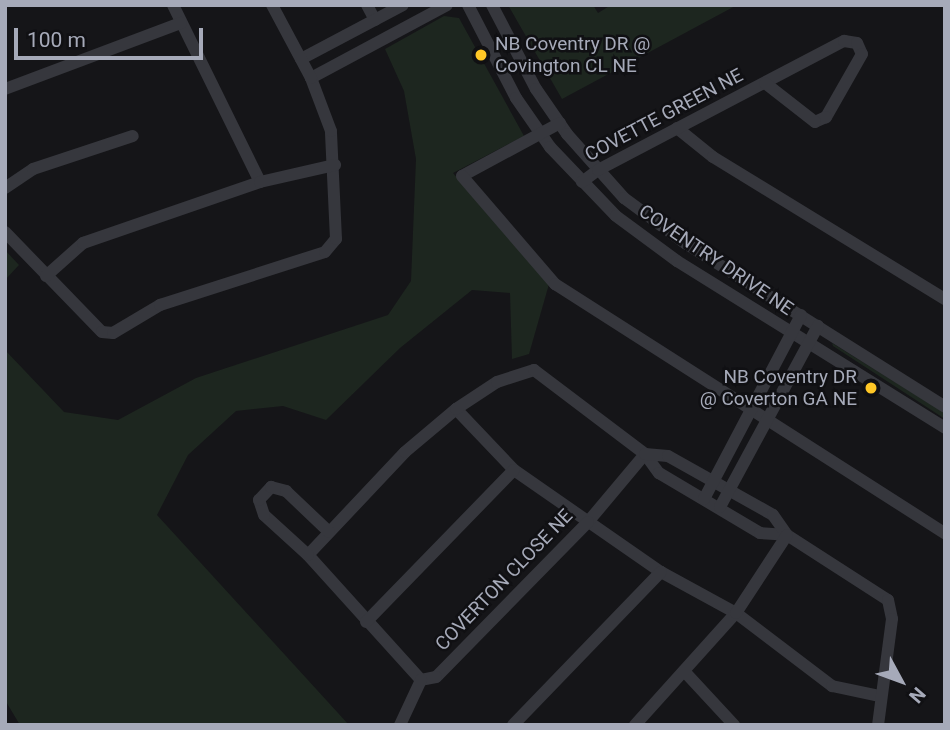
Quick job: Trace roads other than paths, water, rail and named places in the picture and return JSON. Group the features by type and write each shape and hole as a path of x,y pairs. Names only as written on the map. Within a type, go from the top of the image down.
{"street":[{"path":"173,5 260,182"},
{"path":"5,232 95,327 113,333 160,305 325,252 336,239 335,166 331,131 311,78 272,5"},
{"path":"367,5 375,20"},
{"path":"301,59 402,5"},
{"path":"311,78 447,5"},
{"name":"COVENTRY DRIVE NE","path":"468,5 516,98 541,134 582,182 656,246 945,428"},
{"name":"COVENTRY DRIVE NE","path":"492,5 560,123 598,170 663,229 945,407"},
{"path":"5,89 181,23"},
{"name":"COVETTE GREEN NE","path":"582,182 598,170 845,41 858,43 862,54 826,117 815,122 765,83"},
{"path":"560,123 462,176 555,284 639,342 770,420 945,533"},
{"path":"677,128 713,157 945,299"},
{"path":"5,188 33,169 133,136"},
{"path":"46,276 83,243 260,182 335,166"},
{"path":"704,499 801,316"},
{"path":"720,507 770,420 818,326"},
{"path":"308,555 405,452 456,409 497,383 534,370 645,454 659,473 760,533 786,535"},
{"path":"456,409 514,470 661,572 736,613 832,686 879,696"},
{"path":"645,454 668,456 773,515 786,535 888,600 892,619 879,696 878,725"},
{"name":"COVERTON CLOSE NE","path":"421,680 436,677 588,522 645,454"},
{"path":"366,622 514,470"},
{"path":"329,532 286,491 271,487 259,500 264,515 308,555 421,680 400,725"},
{"path":"635,725 736,613 786,535"},
{"path":"513,725 661,572"},
{"path":"684,671 734,725"}],"place":[{"name":"NB Coventry DR @ Covington CL NE","path":"481,55"},
{"name":"NB Coventry DR @ Coverton GA NE","path":"871,388"}]}
